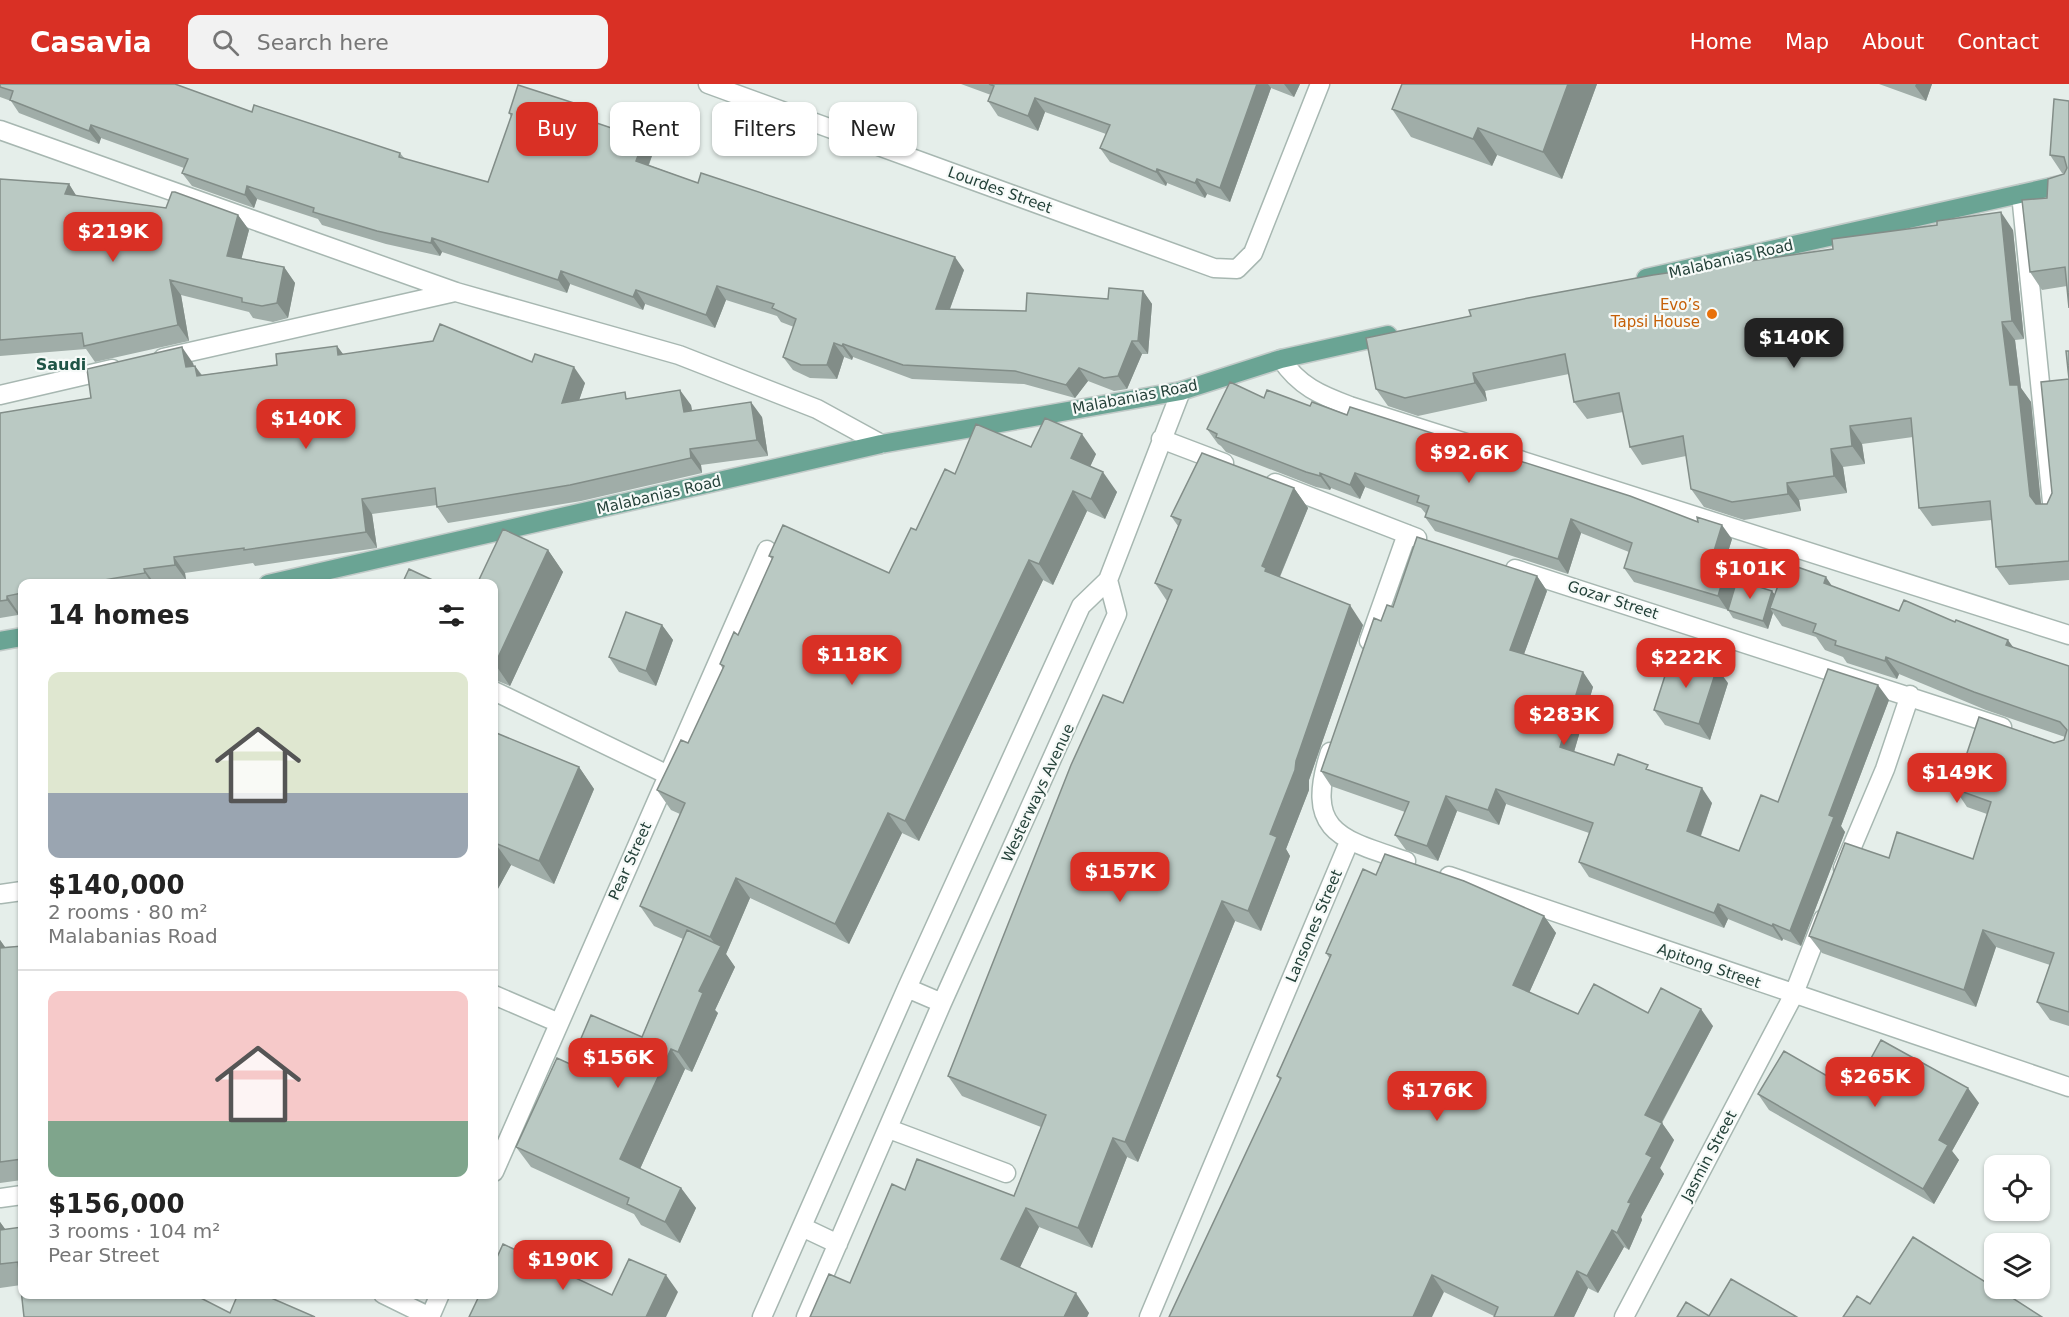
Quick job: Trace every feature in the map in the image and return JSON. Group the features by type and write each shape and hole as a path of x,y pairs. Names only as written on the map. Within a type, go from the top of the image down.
{"main road":[{"name":"Malabanias Road","path":"1628,282 2069,183"},
{"name":"Malabanias Road","path":"290,579 881,444 1181,391 1281,359 1408,330"},
{"path":"0,642 18,638"}],"street":[{"name":"Lourdes Street","path":"708,84 1214,268 1237,269 1253,253 1320,84"},
{"path":"0,130 456,292 679,355 818,409 881,444"},
{"path":"2021,194 2053,512"},
{"path":"0,395 456,292"},
{"path":"1281,359 1293,376 1305,386 1350,406 2069,634"},
{"path":"762,1317 907,988 1081,606 1108,580 1181,391"},
{"path":"1161,439 1239,469"},
{"path":"1262,478 1430,542"},
{"path":"1362,662 1407,534"},
{"name":"Pear Street","path":"498,1163 767,550"},
{"name":"Gozar Street","path":"1498,564 1910,695 2016,732"},
{"name":"Westerways Avenue","path":"806,1317 942,1003 1117,614 1108,580"},
{"path":"498,694 668,775"},
{"path":"1838,880 1885,769 1910,695"},
{"path":"1336,734 1320,784 1320,803 1326,819 1349,842"},
{"name":"Apitong Street","path":"1349,842 1793,996 2069,1088"},
{"name":"Lansones Street","path":"1149,1317 1349,842"},
{"path":"0,894 18,892"},
{"name":"Jasmin Street","path":"1624,1317 1793,996 1830,902"},
{"path":"907,988 942,1003"},
{"path":"498,997 559,1023"},
{"path":"889,1129 1006,1173"},
{"path":"0,1198 18,1196"},
{"path":"802,1227 838,1244"},
{"path":"393,1299 430,1317 438,1299"}],"building":[{"path":"0,84 175,84 252,112 254,105 400,153 399,157 488,182 512,114 509,113 518,85 571,102 516,102 516,156 598,156 598,123 610,128 610,156 638,156 636,161 698,183 701,173 955,257 936,309 1026,311 1027,293 1108,299 1109,288 1143,291 1138,341 1132,341 1118,376 1104,378 1079,368 1066,385 1015,371 903,365 834,343 827,365 801,365 783,357 796,319 772,308 774,304 717,286 706,315 636,290 633,297 561,271 558,280 432,238 431,243 377,231 313,212 314,208 247,186 245,195 182,173 188,159 91,125 89,131 10,100 13,91 0,87"},
{"path":"989,84 1257,84 1220,188 1197,179 1195,183 1157,169 1156,172 1100,148 1110,125 1035,98 1028,116 988,101 994,86"},
{"path":"1402,84 1568,84 1543,152 1478,128 1473,139 1392,109"},
{"path":"2054,99 2069,101 2069,308 2065,267 2030,272 2022,200 2047,198 2048,179 2064,174 2067,168 2064,157 2050,155"},
{"path":"0,179 69,184 65,194 166,208 172,192 175,192 238,215 227,256 284,267 277,303 262,306 242,302 242,298 170,280 178,325 84,346 82,333 0,340"},
{"path":"2001,212 2012,321 2002,322 2010,385 2018,385 2030,496 2036,504 2047,504 2052,493 2041,382 2069,379 2069,561 1996,567 1990,501 1919,508 1911,418 1850,426 1852,446 1831,449 1834,476 1787,483 1788,494 1732,502 1691,489 1683,436 1630,447 1619,393 1574,402 1565,354 1473,373 1475,383 1405,398 1376,389 1366,338 1471,316 1469,310 1528,298 1653,275 1833,249 1832,239 1937,225 1937,221"},
{"path":"440,324 532,362 535,354 574,367 562,403 625,392 626,399 680,390 684,412 751,402 757,440 690,449 691,458 570,485 437,507 435,488 362,499 366,532 244,550 244,548 174,557 175,565 144,569 145,573 110,579 18,579 18,594 7,596 7,600 0,601 0,413 91,398 87,369 182,347 186,367 195,366 197,376 277,365 276,354 337,346 338,355 433,341"},
{"path":"2066,351 2069,351 2069,379"},
{"path":"1230,382 1264,398 1267,390 1310,406 1312,402 1347,415 1350,407 1630,496 1698,522 1697,517 1722,525 1710,564 1726,569 1718,596 1624,568 1632,543 1571,519 1558,559 1425,517 1429,506 1417,502 1419,496 1355,473 1350,485 1320,473 1320,476 1306,472 1216,437 1217,434 1207,429"},
{"path":"1045,418 1082,434 1071,458 1103,472 1091,499 1073,491 1039,564 1029,560 905,821 888,813 835,924 736,878 710,937 640,906 685,803 657,790 681,740 688,743 724,666 720,664 734,632 738,635 773,557 769,556 783,525 889,573 911,528 916,530 945,469 955,474 976,424 1031,447"},
{"path":"1202,453 1294,488 1262,566 1266,568 1265,571 1350,605 1296,761 1295,770 1270,834 1277,837 1248,911 1222,901 1125,1142 1113,1138 1078,1228 1026,1208 1001,1259 1076,1293 1064,1317 810,1317 829,1274 850,1283 892,1184 905,1190 917,1159 1014,1196 1046,1115 948,1076 1071,765 1103,695 1123,703 1172,590 1155,583 1181,520 1171,516"},
{"path":"503,529 548,550 498,658 498,579 479,579"},
{"path":"1417,537 1537,576 1510,650 1583,672 1560,747 1614,765 1618,754 1648,765 1646,769 1702,788 1687,831 1739,851 1761,795 1778,802 1828,669 1878,685 1829,815 1834,817 1790,931 1718,904 1714,913 1579,862 1593,823 1496,789 1488,810 1446,796 1427,846 1395,835 1409,802 1321,771 1374,618 1381,621 1387,605 1393,607"},
{"path":"1786,563 1826,577 1824,583 1899,611 1904,600 1955,622 1956,620 2008,640 2006,645 2069,666 2069,1012 2037,1002 2054,953 1983,930 1964,990 1809,936 1845,843 1889,858 1897,832 1973,859 1991,802 1955,789 1979,717 2054,743 2064,740 2067,730 2060,722 1974,692 1886,657 1885,661 1835,645 1836,641 1813,632 1816,624 1770,608"},
{"path":"409,569 430,579 404,579"},
{"path":"1737,580 1772,591 1763,621 1728,610"},
{"path":"626,612 662,625 646,671 609,657"},
{"path":"1672,654 1717,668 1699,724 1654,710"},
{"path":"498,734 579,767 539,861 498,844"},
{"path":"1385,854 1464,881 1544,916 1513,985 1578,1014 1594,984 1648,1013 1661,988 1701,1009 1645,1115 1662,1123 1646,1154 1652,1157 1628,1202 1631,1203 1617,1233 1612,1230 1587,1276 1577,1271 1554,1317 1494,1317 1498,1307 1432,1275 1413,1317 1169,1317 1281,1078 1277,1076 1331,955 1326,953 1363,869 1376,875"},
{"path":"687,930 721,946 699,991 703,993 678,1052 671,1049 620,1159 681,1188 665,1222 627,1204 629,1198 516,1147 557,1058 570,1064 591,1015 642,1037"},
{"path":"18,946 18,1160 0,1162 0,948"},
{"path":"1881,1040 1968,1088 1939,1140 1948,1145 1923,1189 1758,1094 1784,1051 1853,1091"},
{"path":"18,1228 18,1262 0,1264 0,1230"},
{"path":"1913,1237 1984,1281 1984,1299 2014,1299 2042,1317 1843,1317 1857,1296 1870,1304"},
{"path":"503,1244 612,1295 629,1259 666,1275 646,1317 469,1317 478,1299 498,1299 498,1255"},
{"path":"1731,1279 1797,1317 1677,1317 1686,1302 1709,1316"},
{"path":"22,1299 203,1299 230,1313 236,1299 274,1299 315,1317 24,1317"}],"place":[{"name":"Evo’s Tapsi House","path":"1712,314"}],"district":[{"name":"Saudi","path":"61,364"}]}
